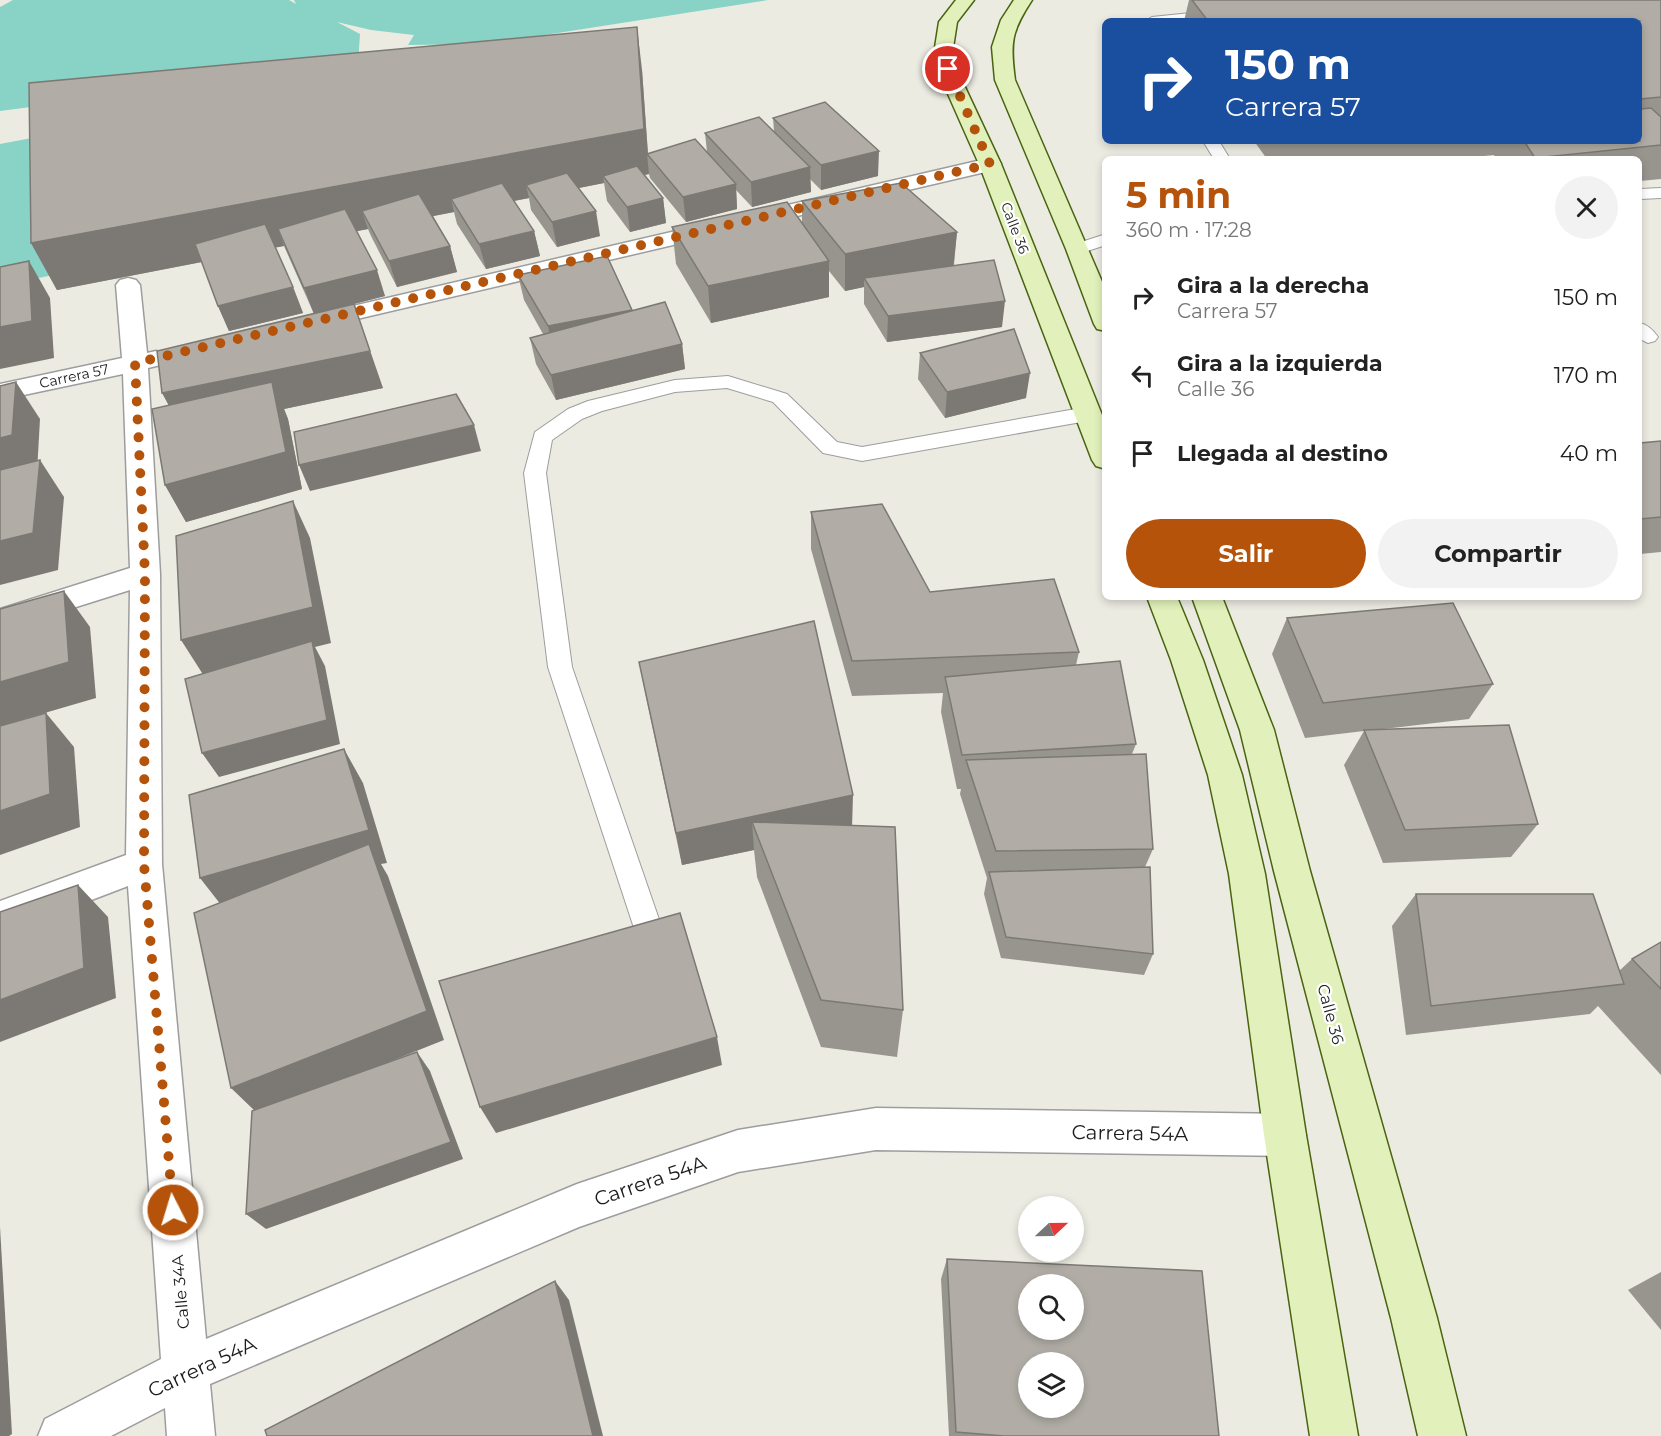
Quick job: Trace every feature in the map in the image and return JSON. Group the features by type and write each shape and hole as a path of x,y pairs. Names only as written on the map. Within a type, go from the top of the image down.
{"main road":[{"name":"Calle 36","path":"965,0 948,22 943,54 954,85 990,164 1102,450"},
{"path":"1023,0 1010,20 1001,47 1005,80 1078,249 1102,313"},
{"path":"1163,600 1187,660 1225,775 1247,874 1285,1135 1334,1436"},
{"name":"Calle 36","path":"1207,600 1257,730 1292,871 1414,1318 1442,1436"}],"street":[{"path":"296,326 990,164"},
{"name":"Calle 34A","path":"128,285 135,363 145,574 144,864 191,1436"},
{"name":"Carrera 57","path":"0,392 180,353"},
{"path":"0,620 145,574"},
{"path":"0,918 144,864"},
{"name":"Carrera 54A","path":"62,1436 186,1371 577,1206 738,1151 876,1129 1285,1135"}],"lane":[{"path":"1184,18 1238,13"},
{"path":"1642,194 1661,193"},
{"path":"1078,249 1102,240"},
{"path":"649,932 560,666 535,473 542,437 575,414 595,406 675,386 728,382 780,398 830,448 862,454 1087,414"}],"shaded area":[{"path":"13,0 289,0 296,4 294,0 768,0 487,44 408,45 414,35 371,30 337,22 360,34 358,64 0,111 0,7"},
{"path":"53,134 58,274 0,286 0,144"}],"building":[{"path":"1192,0 1661,0 1661,97 1642,99 1642,18 1206,18"},
{"path":"637,27 644,129 31,243 29,83"},
{"path":"825,102 879,151 821,165 773,118"},
{"path":"1651,108 1661,117 1661,145 1534,156 1526,144 1642,144 1642,109"},
{"path":"759,117 810,167 751,182 705,133"},
{"path":"695,139 736,184 683,197 647,154"},
{"path":"637,166 663,198 627,207 603,176"},
{"path":"567,173 596,211 552,222 526,185"},
{"path":"502,183 534,231 479,244 451,199"},
{"path":"901,183 957,232 845,254 802,201"},
{"path":"419,194 450,246 389,261 362,211"},
{"path":"787,202 829,261 708,286 672,227"},
{"path":"345,209 377,270 304,288 278,229"},
{"path":"265,224 293,287 218,306 195,244"},
{"path":"607,256 632,310 548,326 518,275"},
{"path":"994,260 1005,301 888,316 864,278"},
{"path":"29,261 32,321 0,327 0,267"},
{"path":"665,302 682,344 551,375 530,338"},
{"path":"354,304 370,351 162,393 157,351"},
{"path":"1014,329 1030,373 947,392 920,353"},
{"path":"16,382 12,435 0,438 0,386"},
{"path":"272,382 286,452 165,485 152,409"},
{"path":"456,394 474,425 299,465 294,432"},
{"path":"1661,441 1661,517 1642,519 1642,443"},
{"path":"40,460 33,533 0,541 0,470"},
{"path":"293,501 313,607 181,640 176,536"},
{"path":"882,504 930,592 1054,579 1079,652 852,661 811,512"},
{"path":"64,591 69,662 0,682 0,609"},
{"path":"1453,603 1493,684 1323,703 1287,618"},
{"path":"814,621 853,795 676,833 639,662"},
{"path":"312,641 327,720 202,753 185,679"},
{"path":"1120,661 1136,744 962,755 945,677"},
{"path":"46,713 50,794 0,811 0,726"},
{"path":"1509,725 1538,824 1405,830 1364,730"},
{"path":"344,749 369,830 200,878 189,795"},
{"path":"1146,754 1153,849 996,851 966,760"},
{"path":"752,822 895,827 903,1010 821,1000"},
{"path":"369,844 427,1011 231,1088 194,913"},
{"path":"1150,867 1153,954 1006,937 989,872"},
{"path":"78,885 84,968 0,1000 0,912"},
{"path":"1416,894 1593,894 1624,984 1431,1006"},
{"path":"680,913 717,1037 480,1107 439,981"},
{"path":"1661,942 1661,989 1632,959"},
{"path":"417,1052 451,1142 246,1214 252,1111"},
{"path":"947,1259 1202,1271 1219,1436 1004,1436 956,1432"},
{"path":"555,1281 593,1436 267,1436 265,1430"}],"route":[{"path":"173,1210 144,864 145,574 139,405 135,363 990,164 948,69"}]}
